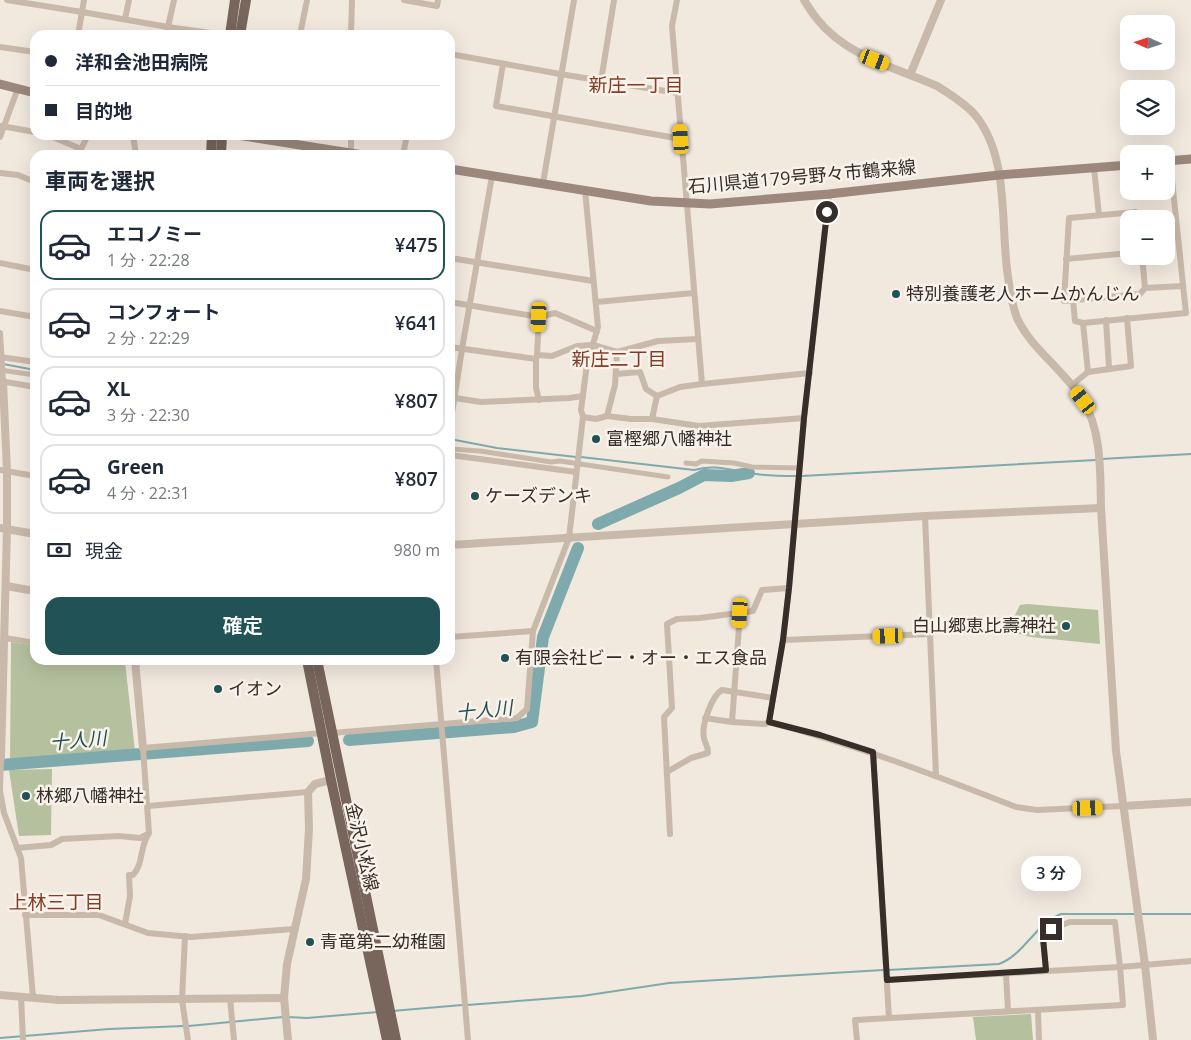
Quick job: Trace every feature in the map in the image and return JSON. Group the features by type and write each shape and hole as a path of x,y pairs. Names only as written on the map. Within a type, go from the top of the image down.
{"main road":[{"path":"231,30 236,0"},
{"path":"241,30 246,0"},
{"path":"0,84 30,92"},
{"path":"268,140 329,150"},
{"path":"1175,160 1191,159"},
{"name":"石川県道179号野々市鶴来線","path":"455,170 651,201 710,204 829,194 999,175 1120,165"},
{"name":"金沢小松線","path":"308,665 327,733 386,1012 387,1040"},
{"name":"金沢小松線","path":"318,665 327,733 330,780 386,1012 396,1040"}],"street":[{"path":"7,0 189,30"},
{"path":"79,30 84,0"},
{"path":"124,20 129,0"},
{"path":"167,30 174,0"},
{"path":"301,30 307,0"},
{"path":"351,30 352,0"},
{"path":"404,0 437,6 438,0"},
{"path":"543,183 574,0"},
{"path":"601,81 614,0"},
{"path":"677,0 672,26 702,384"},
{"path":"804,0 816,18 843,43 858,53 948,93 975,115 987,132 995,154 999,175 1007,269 1017,318 1028,336 1072,385 1083,400 1092,420 1100,466 1116,751 1145,965 1152,1040"},
{"path":"910,75 941,0"},
{"path":"0,47 30,51"},
{"path":"455,55 678,93"},
{"path":"503,64 496,106 681,139"},
{"path":"0,138 2,126 18,88"},
{"path":"2,126 30,131"},
{"path":"57,140 76,150"},
{"path":"1094,168 1099,215"},
{"path":"0,173 30,180"},
{"path":"455,388 492,176"},
{"path":"143,754 327,733 443,726 517,718 527,709 533,630 569,538 587,364 598,327 585,190"},
{"path":"769,722 783,640 789,588 804,418 829,194"},
{"path":"1073,300 1075,321 1082,323 1186,312 1173,200"},
{"path":"1120,213 1069,218 1064,301 1140,294 1145,288 1143,265"},
{"path":"1066,259 1120,254"},
{"path":"455,259 593,281"},
{"path":"0,264 30,269"},
{"path":"1145,288 1183,286"},
{"path":"596,302 694,293"},
{"path":"455,303 539,317 555,314 597,331"},
{"path":"0,311 30,316"},
{"path":"539,317 536,357 536,388 539,400"},
{"path":"1072,385 1088,372 1131,366 1127,318"},
{"path":"1106,320 1109,368"},
{"path":"1082,323 1088,372"},
{"path":"0,332 4,470 4,638 2,649 0,792 4,813 21,858 33,997"},
{"path":"455,348 536,357 552,356 577,346 593,345 617,352 658,341 697,338"},
{"path":"607,416 615,385 617,352"},
{"path":"1,364 30,362"},
{"path":"1,364 30,373"},
{"path":"616,374 640,372 646,389 657,396"},
{"path":"657,396 680,386 810,373"},
{"path":"2,381 30,386"},
{"path":"455,393 481,402 583,396"},
{"path":"652,419 657,396"},
{"path":"583,417 596,420 607,416 652,419 698,426 804,418"},
{"path":"455,449 480,451 551,462 578,463 668,477"},
{"path":"455,456 576,472"},
{"path":"686,463 696,464 702,461 734,463 800,474"},
{"path":"4,470 30,475"},
{"path":"455,545 924,516 1101,508"},
{"path":"924,516 931,634 936,775"},
{"path":"4,529 30,533"},
{"path":"3,586 30,591"},
{"path":"670,834 664,717 672,708 666,624 677,619 753,611 762,590 789,588"},
{"path":"732,722 740,613"},
{"path":"455,637 533,630"},
{"path":"783,640 931,634"},
{"path":"4,638 30,642"},
{"path":"125,924 130,896 129,875 133,875 139,868 143,842 149,833 134,665"},
{"path":"437,665 468,1040"},
{"path":"667,772 691,758 708,753 708,746 704,738 705,718 718,692 722,690 735,691 773,698"},
{"path":"705,718 732,722 765,724 769,722 820,735 936,775 1016,807 1037,810 1191,802"},
{"path":"873,752 888,1018"},
{"path":"288,1040 284,998 287,964 306,879 309,829 308,792 315,784 330,780"},
{"path":"148,806 308,792"},
{"path":"17,848 51,845 62,839 119,836 140,838 149,833"},
{"path":"26,915 99,915 148,933 191,937 294,928"},
{"path":"856,1040 855,1020 1123,1005 1115,922 1070,922 1051,929 1043,938 1046,970"},
{"path":"185,936 182,1000 188,1040"},
{"path":"887,978 1120,967 1191,961"},
{"path":"1006,973 1008,1011"},
{"path":"0,994 59,1000 284,998"},
{"path":"21,996 22,1037"},
{"path":"230,998 234,1040"},
{"path":"1038,1010 1039,1040"}],"green space":[{"path":"1020,605 1098,610 1100,644 1018,634 1010,625"},
{"path":"11,642 30,645 30,665 125,665 135,751 10,762"},
{"path":"52,769 51,835 19,836 9,770"},
{"path":"1031,1014 1033,1040 976,1040 973,1017"}],"waterway":[{"path":"3,364 30,369"},
{"path":"455,440 497,448 576,457"},
{"path":"1101,459 1191,454"},
{"path":"581,457 694,470 715,468 761,475 797,476"},
{"path":"802,476 1096,460"},
{"name":"十人川","path":"598,524 704,475 731,476 749,473"},
{"name":"十人川","path":"349,740 514,727 532,722 543,637 578,548"},
{"name":"十人川","path":"0,765 308,741"},
{"path":"888,970 999,964 1016,953 1044,925 1061,914 1136,914"},
{"path":"1141,914 1191,914"},
{"path":"467,1005 582,996 669,983 883,970"},
{"path":"392,1011 462,1005"},
{"path":"288,1017 307,1018 378,1012"},
{"path":"189,1026 283,1017"},
{"path":"0,1038 109,1029 184,1026"}],"place":[{"name":"特別養護老人ホームかんじん","path":"896,294"},
{"name":"富樫郷八幡神社","path":"596,439"},
{"name":"ケーズデンキ","path":"475,496"},
{"name":"白山郷恵比壽神社","path":"1066,626"},
{"name":"有限会社ビー・オー・エス食品","path":"505,658"},
{"name":"イオン","path":"218,689"},
{"name":"林郷八幡神社","path":"26,796"},
{"name":"青竜第二幼稚園","path":"310,942"}],"district":[{"name":"新庄一丁目","path":"636,85"},
{"name":"新庄二丁目","path":"619,359"},
{"name":"上林三丁目","path":"56,902"}],"route":[{"path":"827,212 804,418 789,588 783,640 769,722 820,735 873,752 887,980 1046,970 1043,938 1051,929"}]}
